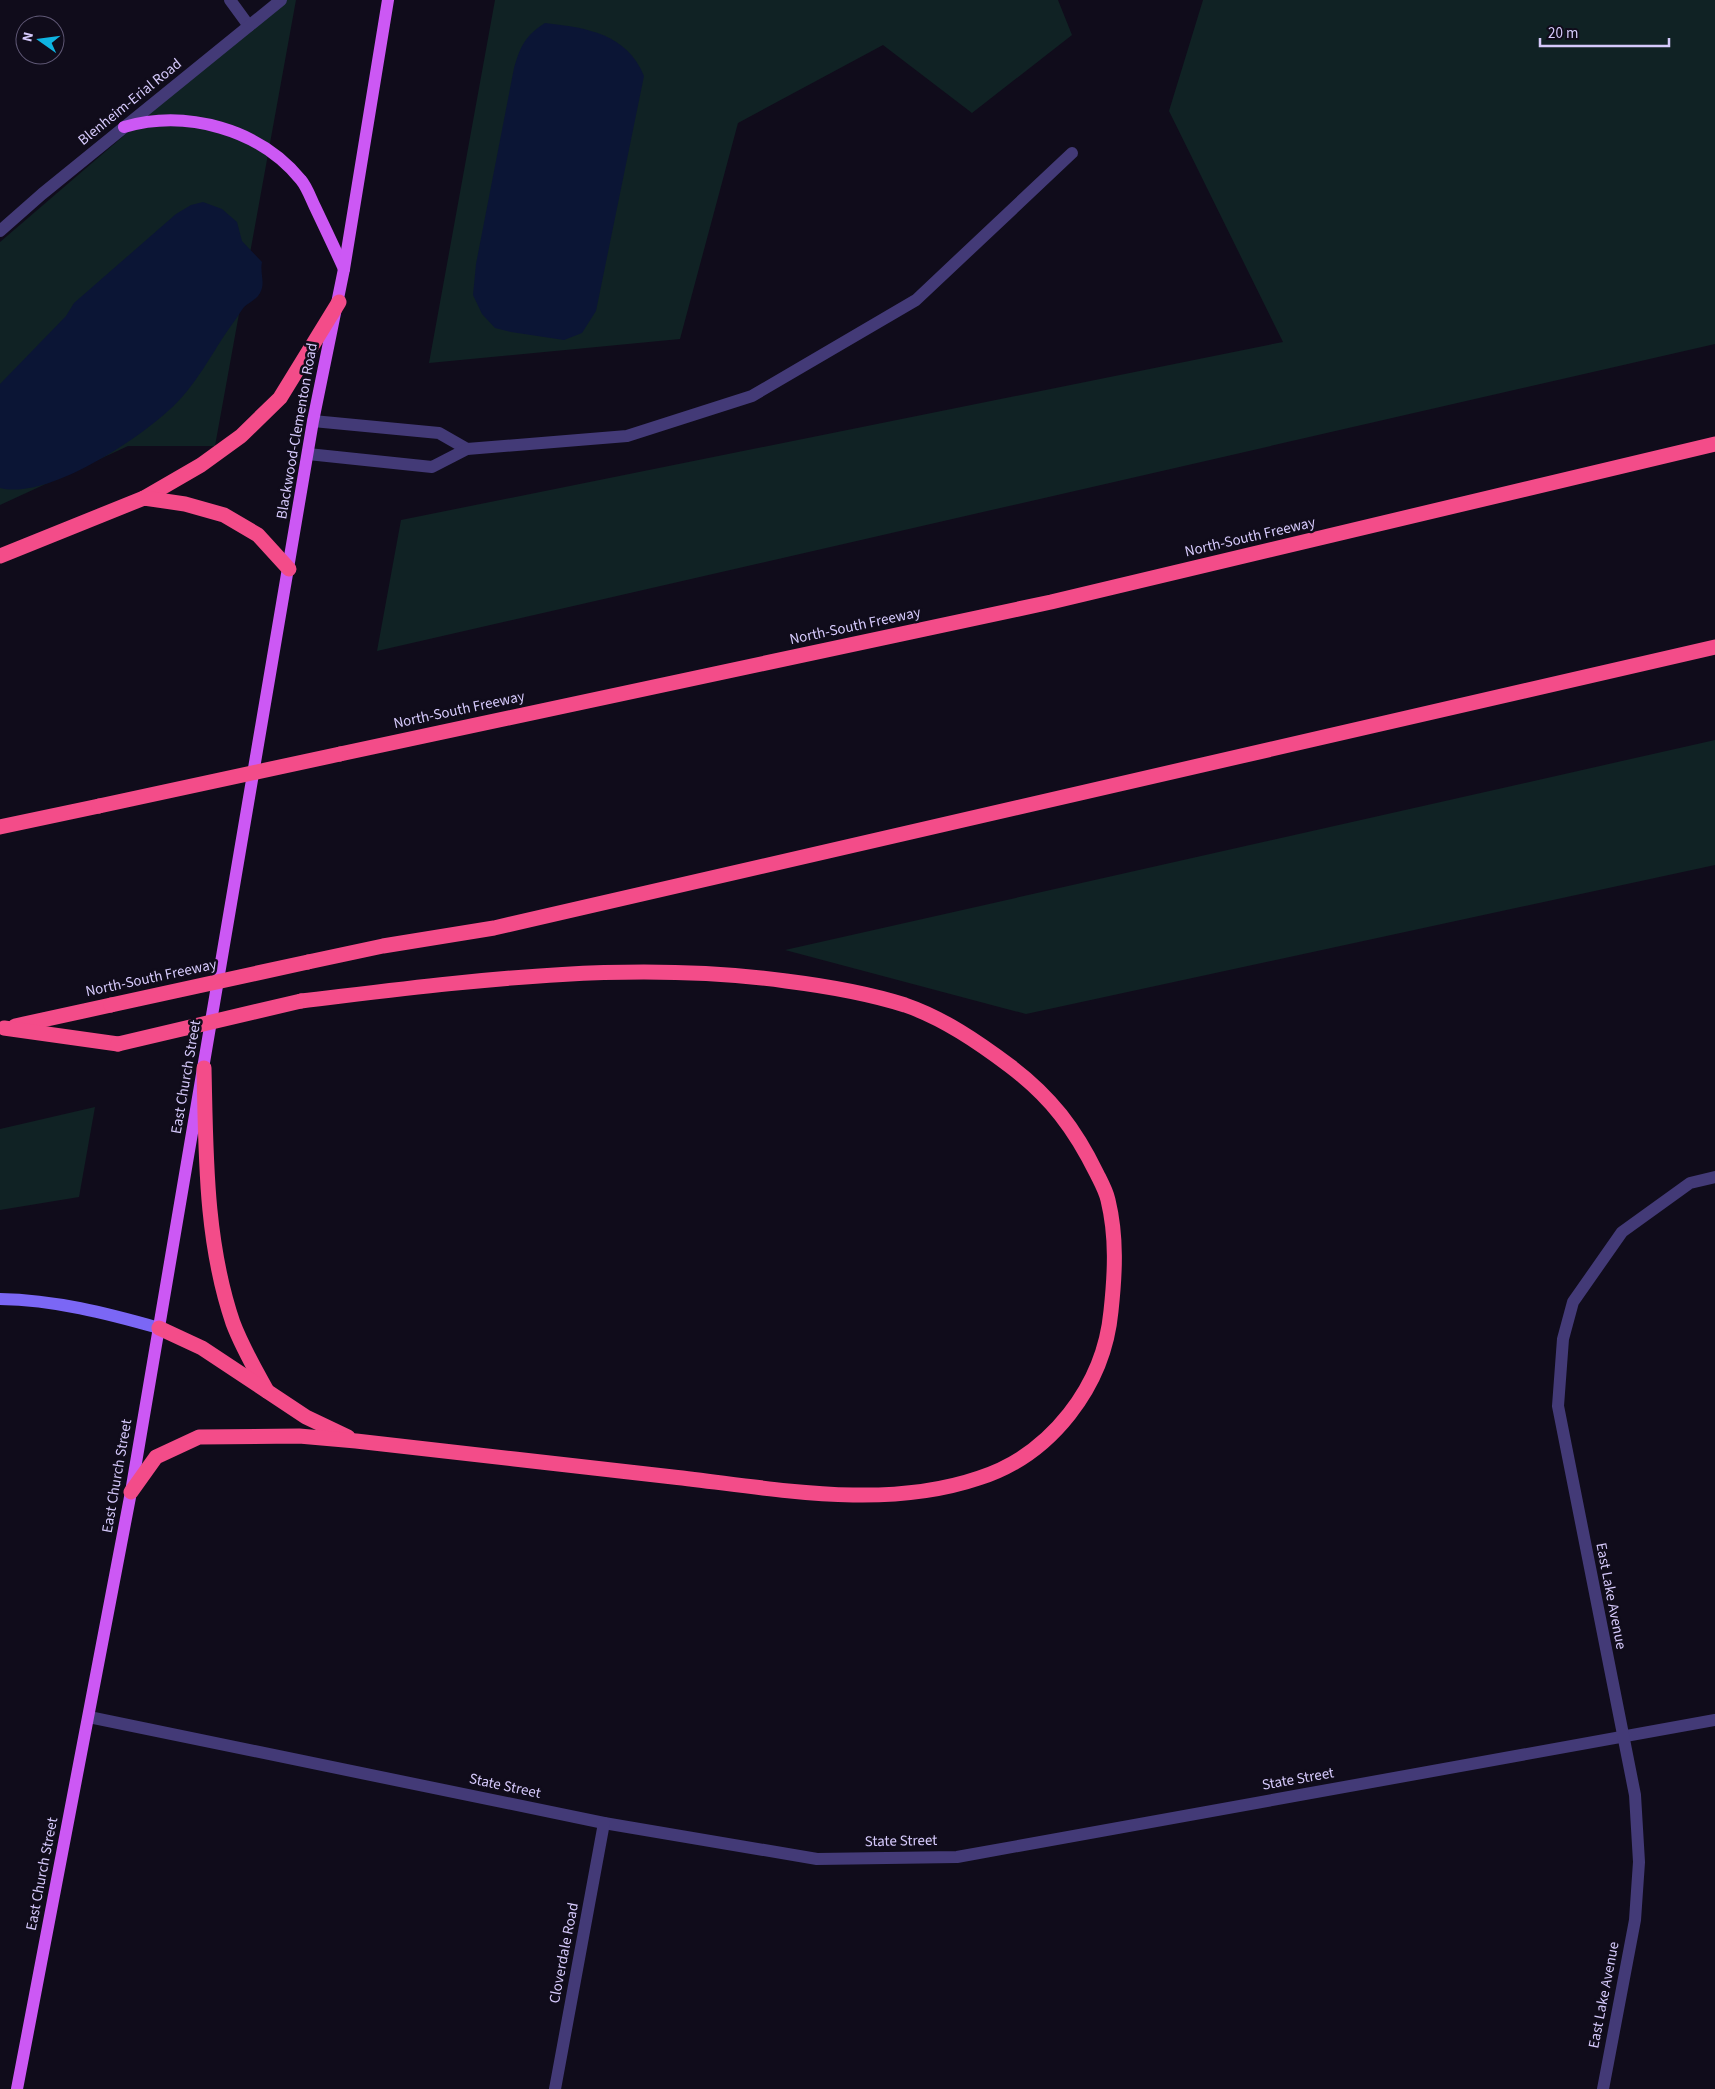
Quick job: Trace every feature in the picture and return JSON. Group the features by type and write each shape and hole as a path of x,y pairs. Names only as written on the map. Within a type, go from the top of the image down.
{"highway":[{"path":"0,556 144,498 209,459 240,436 280,398 338,302"},
{"name":"North-South Freeway","path":"0,828 1050,602 1715,444"},
{"path":"144,498 185,504 224,515 258,535 290,569"},
{"name":"North-South Freeway","path":"2,1028 384,946 494,928 1715,647"},
{"path":"2,1028 118,1044 301,1001 532,976 656,970 738,974 831,987 908,1006 974,1039 1034,1084 1079,1136 1108,1196 1116,1264 1110,1322 1095,1376 1060,1426 1023,1459 980,1478 913,1494 820,1493 356,1441 299,1436 199,1437 156,1457 131,1492"},
{"path":"204,1068 207,1190 217,1264 234,1324 246,1353 267,1391"},
{"path":"159,1328 202,1348 306,1417 356,1441"}],"main road":[{"name":"Blackwood-Clementon Road","path":"239,867 290,569 313,421 344,269 388,0"},
{"path":"124,127 150,122 192,121 228,130 260,144 302,180 344,269"},
{"name":"East Church Street","path":"17,2089 131,1492 239,867"},
{"path":"0,1299 35,1300 95,1310 159,1328"}],"street":[{"path":"230,0 250,26"},
{"name":"Blenheim-Erial Road","path":"1,227 281,0"},
{"path":"308,454 432,467 467,449 627,436 752,396 916,300 1072,153"},
{"path":"313,421 439,433 467,449"},
{"name":"East Lake Avenue","path":"1603,2089 1635,1920 1639,1862 1635,1795 1622,1738 1558,1406 1563,1339 1572,1302 1622,1232 1690,1183 1715,1177"},
{"name":"State Street","path":"89,1717 604,1823 817,1859 956,1857 1715,1720"},
{"name":"Cloverdale Road","path":"555,2089 604,1823"}],"shaded area":[{"path":"282,0 296,0 215,446 128,446 0,505 0,242"},
{"path":"495,0 1058,0 1072,35 972,113 883,45 738,123 680,339 429,363"},
{"path":"1203,0 1715,0 1715,344 377,651 401,520 1283,342 1169,111"},
{"path":"1715,740 1715,865 1026,1014 785,950"},
{"path":"95,1107 79,1197 0,1210 0,1129"}],"water":[{"path":"545,23 576,27 604,35 627,50 644,76 596,311 582,333 564,340 495,328 482,314 473,295 476,264 514,68 519,53 528,37"},
{"path":"203,202 222,209 237,222 242,241 262,262 262,285 259,295 244,307 203,369 178,402 153,424 112,452 64,477 41,485 19,489 0,488 0,384 66,316 74,303 176,214 191,205"}]}
